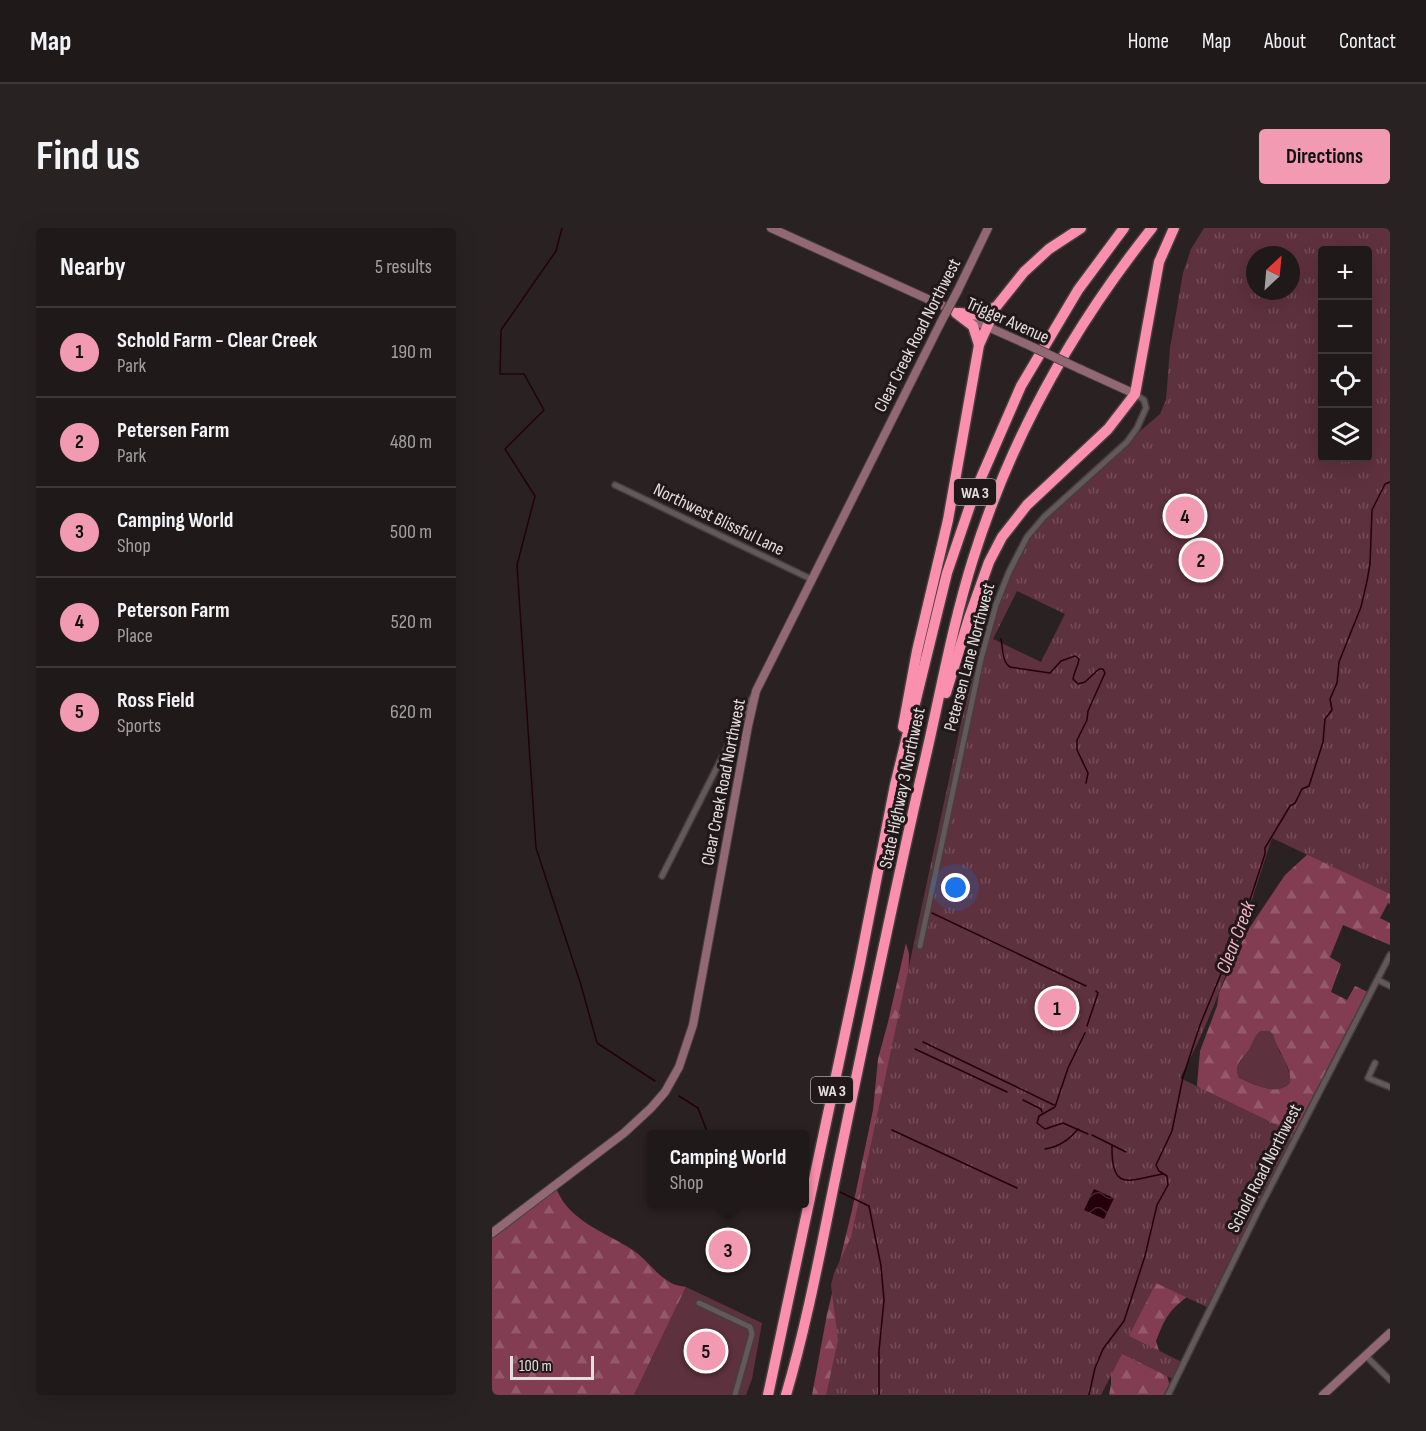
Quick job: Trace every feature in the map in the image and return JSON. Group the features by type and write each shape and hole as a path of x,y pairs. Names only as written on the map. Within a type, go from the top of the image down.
{"highway":[{"path":"895,785 908,695 948,520 979,345 996,307 1034,261 1081,228"},
{"name":"State Highway 3 Northwest","path":"809,1201 895,785 946,573 984,469 1008,413 1036,360 1078,290 1124,228"},
{"name":"State Highway 3 Northwest","path":"786,1395 814,1279 955,624 974,557 998,489 1027,423 1066,349 1116,273 1152,228"},
{"path":"925,759 969,618 997,546 1021,511 1108,429 1135,394 1159,262 1174,228"},
{"path":"956,313 986,314 996,307"},
{"path":"956,313 973,326 979,345"},
{"name":"State Highway 3 Northwest","path":"768,1395 808,1208"}],"main road":[{"name":"Trigger Avenue","path":"771,228 1135,394"},
{"name":"Clear Creek Road Northwest","path":"492,1233 634,1125 664,1092 679,1067 694,1020 747,726 756,691 988,228"},
{"path":"1323,1395 1390,1333"}],"street":[{"name":"Petersen Lane Northwest","path":"920,946 981,659 992,618 1009,572 1027,537 1044,517 1127,442 1137,428 1146,408 1144,400 1135,394"},
{"name":"Northwest Blissful Lane","path":"615,485 811,579"},
{"path":"662,876 756,691"},
{"name":"Schold Road Northwest","path":"1168,1395 1258,1211 1390,955"},
{"path":"1378,980 1390,986"},
{"path":"1375,1063 1368,1078 1390,1087"},
{"path":"699,1303 750,1327 752,1334 735,1395"},
{"path":"1366,1356 1390,1380"}],"green space":[{"path":"1204,228 1390,228 1390,894 1272,838 1220,990 1180,1078 1298,1135 1211,1309 1156,1283 1129,1336 1184,1363 1175,1380 1122,1354 1101,1395 826,1395 838,1340 831,1285 834,1273 851,1237 970,681 1001,584 1022,542 1104,462 1160,414 1166,400 1170,348 1183,273 1191,249","holes":["1017,591 1065,614 1041,662 993,639"]},
{"path":"1390,844 1390,904 1388,903 1380,918 1390,923 1390,945 1343,925 1330,957 1341,964 1331,992 1347,1000 1355,986 1368,992 1297,1133 1250,1128 1191,1294 1169,1314 1156,1341 1173,1395 1109,1395 1111,1366 1199,1096 1197,1085 1200,1051 1217,1006 1219,993 1246,933 1285,875 1310,852","holes":["1261,1031 1269,1031 1273,1034 1290,1076 1290,1083 1278,1089 1265,1088 1251,1083 1239,1078 1237,1073 1238,1065 1257,1035"]},
{"path":"906,943 909,954 899,1395 812,1395 827,1314 873,1110 878,1059"},
{"path":"1261,1031 1269,1031 1273,1034 1280,1053 1285,1058 1290,1083 1284,1087 1265,1088 1239,1078 1238,1065"},
{"path":"555,1185 560,1197 577,1216 633,1250 670,1282 686,1287 634,1395 492,1395 492,1233"},
{"path":"686,1287 762,1323 752,1379 746,1395 634,1395"}],"water":[{"path":"1094,1189 1114,1198 1104,1219 1084,1210"}],"waterway":[{"path":"562,228 556,251 501,330 500,374 524,374 544,410 505,449 535,496 517,565 536,848 581,985 597,1043 655,1081"},
{"name":"Clear Creek","path":"1089,1395 1095,1368 1103,1349 1124,1321 1145,1256 1157,1205 1168,1185 1167,1176 1159,1171 1156,1165 1172,1131 1183,1077 1200,1025 1244,918 1265,848 1302,789 1309,786 1323,742 1325,719 1332,710 1330,699 1337,683 1339,662 1361,607 1367,581 1372,510 1385,484 1390,482"},
{"path":"1001,639 1004,659 1010,667 1050,673 1061,661 1075,656 1079,659 1073,679 1078,684 1085,682 1099,669 1103,669 1105,673 1077,740 1077,750 1088,773 1086,783"},
{"path":"932,913 1086,986"},
{"path":"1087,1026 1098,993 1096,991"},
{"path":"1085,1033 1068,1068 1055,1107 1039,1116 1037,1123 1045,1129 1063,1123 1088,1134"},
{"path":"923,1042 1054,1105"},
{"path":"915,1049 1007,1092"},
{"path":"679,1096 698,1108 706,1130"},
{"path":"1023,1100 1041,1109 1042,1112"},
{"path":"1045,1149 1055,1147 1078,1129"},
{"path":"892,1130 1017,1188"},
{"path":"1092,1135 1126,1152"},
{"path":"1112,1145 1115,1171 1124,1180 1163,1174"},
{"path":"840,1192 869,1206 881,1266 884,1300 879,1351 879,1395"}],"place":[{"name":"Peterson Farm","path":"1185,516"},
{"name":"Petersen Farm","path":"1201,560"},
{"name":"Schold Farm - Clear Creek","path":"1057,1008"},
{"name":"Camping World","path":"728,1250"},
{"name":"Ross Field","path":"706,1351"}]}
